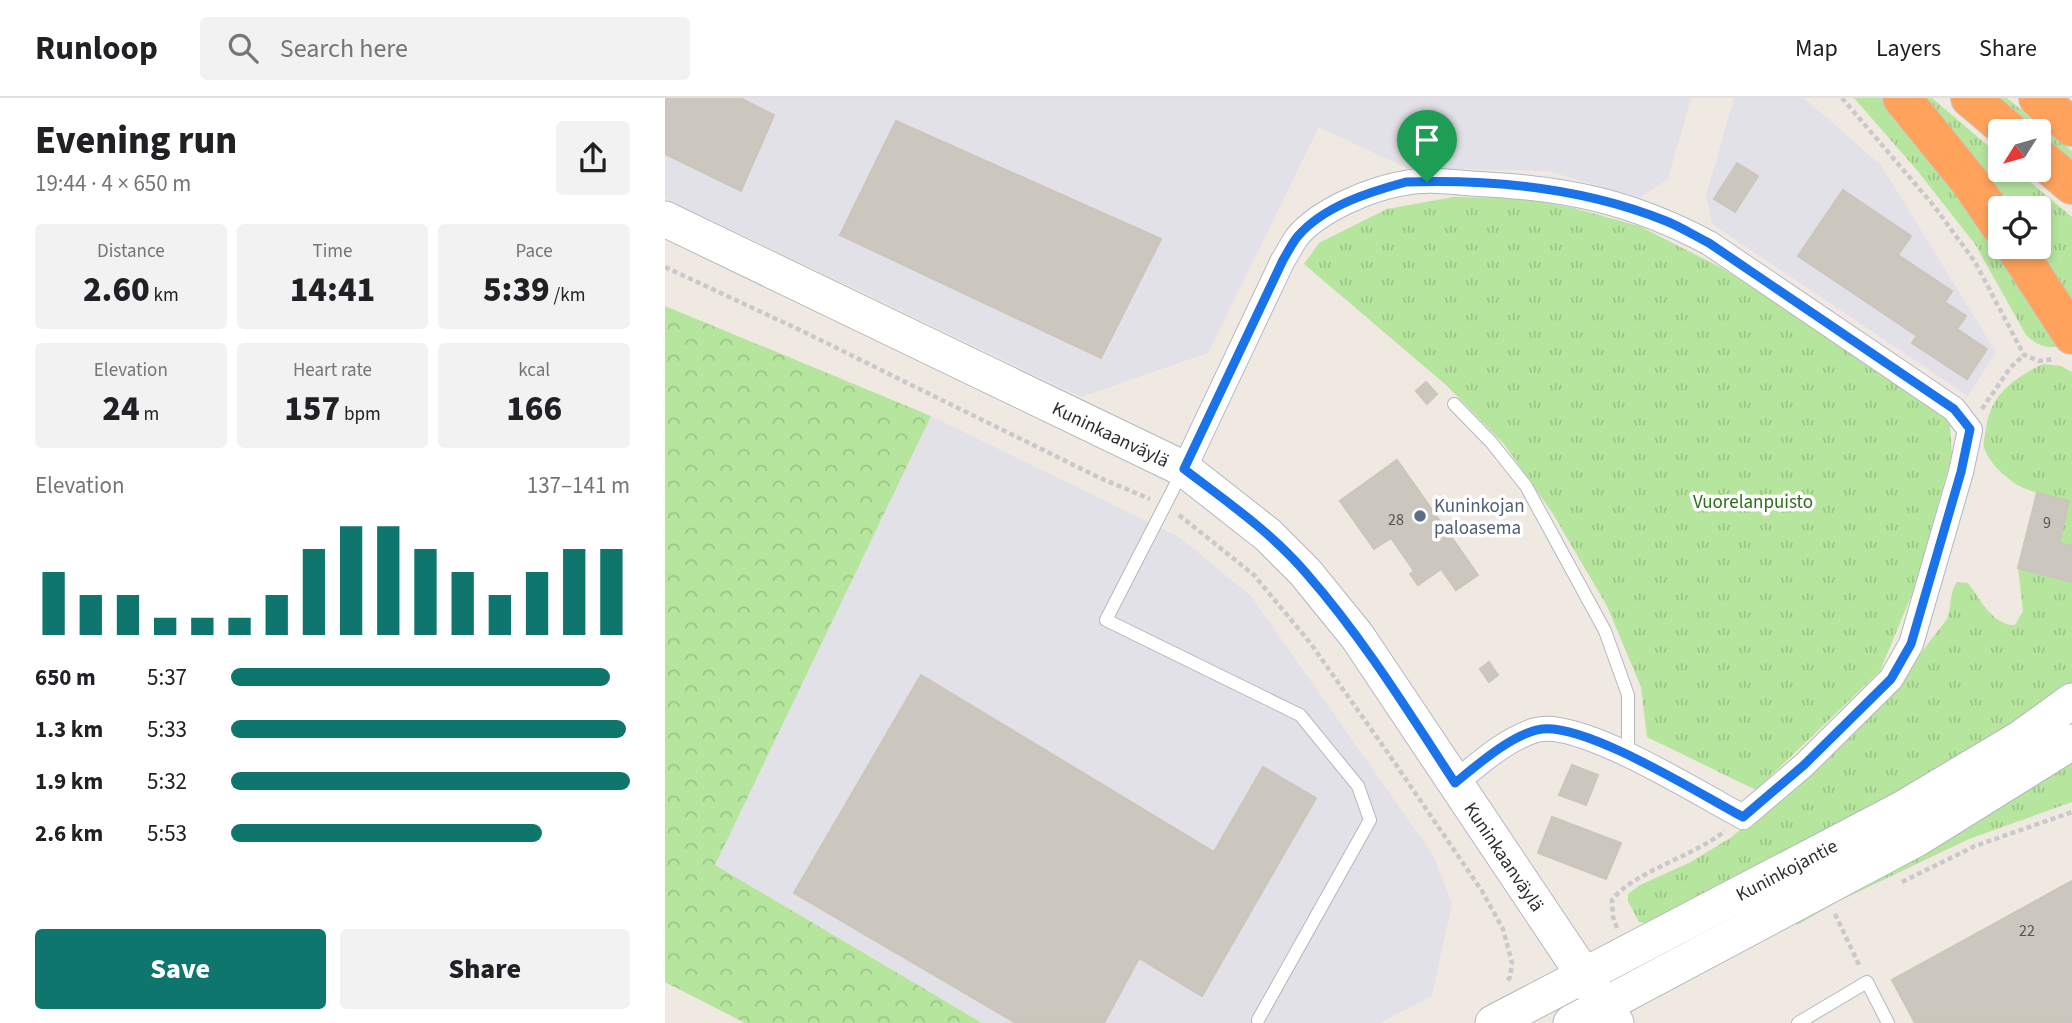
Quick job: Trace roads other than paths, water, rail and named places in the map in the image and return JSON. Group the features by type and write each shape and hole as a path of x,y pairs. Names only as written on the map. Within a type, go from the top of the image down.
{"highway":[{"path":"1902,98 1988,208"},
{"path":"1970,98 1995,119"},
{"path":"2038,98 2072,127"},
{"path":"2051,167 2072,185"},
{"path":"2022,259 2063,333"}],"street":[{"path":"1184,469 1283,260 1298,237 1308,227 1361,195 1406,182 1528,186 1583,195 1626,206 1669,222 1709,243 1954,409 1970,429 1961,472 1911,644 1891,679 1804,765 1743,817 1628,755 1578,734 1557,729 1539,729 1515,738 1455,783"},
{"name":"Kuninkaanväylä","path":"665,219 1184,469 1268,535 1305,572 1357,636 1610,1015"},
{"name":"Kuninkojantie","path":"1493,1023 1902,809 2021,738 2072,701"},
{"name":"Kuninkojantie","path":"1571,1023 1610,1015 1918,838 2072,742"}],"lane":[{"path":"1454,404 1491,442 1526,486 1605,631 1628,695 1628,755"},
{"path":"1184,469 1106,620 1300,715 1358,786 1370,820 1258,1020"},
{"path":"1798,1023 1867,982 1888,1023"}],"place":[{"name":"Kuninkojan paloasema","path":"1420,516"}],"park label":[{"name":"Vuorelanpuisto","path":"1753,501"}]}
